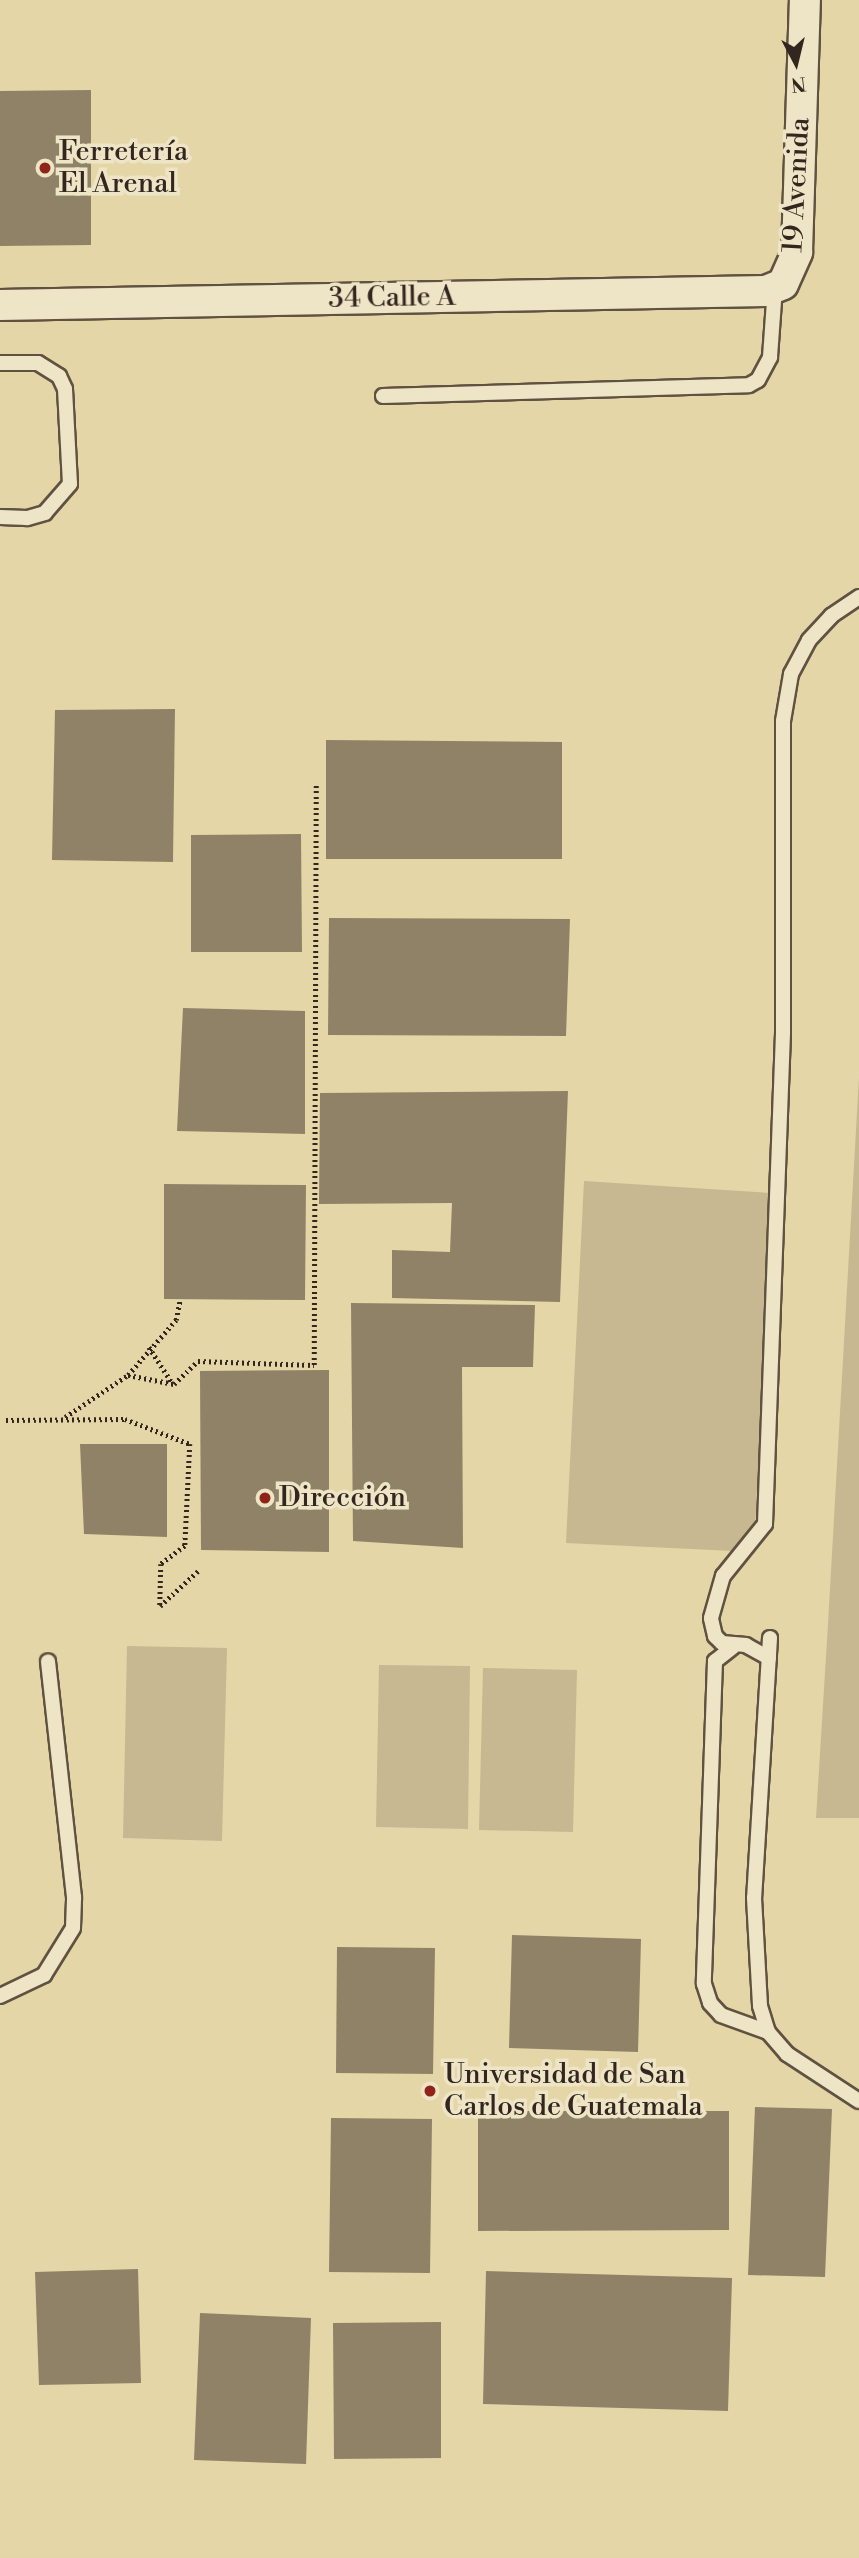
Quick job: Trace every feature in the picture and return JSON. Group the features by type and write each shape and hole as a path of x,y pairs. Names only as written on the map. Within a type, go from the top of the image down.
{"street":[{"name":"19 Avenida","path":"779,285 797,252 805,0"},
{"name":"34 Calle A","path":"0,305 737,292 779,285"}],"lane":[{"path":"383,396 749,385 758,380 770,357 779,285"},
{"path":"0,363 38,363 59,376 65,389 70,484 45,513 0,517"},
{"path":"733,1647 715,1636 714,1602 723,1576 765,1524 783,1034 783,721 791,674 809,640 831,616 859,597"},
{"path":"769,1638 753,1935 760,2006 768,2032 787,2054 859,2101"},
{"path":"768,2032 721,2015 710,2003 704,1984 715,1661 733,1647 746,1645 769,1658"},
{"path":"0,1996 44,1975 72,1928 74,1897 48,1661"}],"path":[{"path":"173,1384 198,1361 314,1365 316,785"},
{"path":"64,1417 128,1375 149,1347 176,1320 180,1299"},
{"path":"149,1347 173,1384"},
{"path":"128,1375 173,1384"},
{"path":"6,1420 64,1417 125,1419 190,1444 185,1546 161,1564 160,1606 200,1570"}],"shaded area":[{"path":"859,1077 859,1818 816,1818 828,1624"},
{"path":"584,1181 771,1193 754,1552 566,1543"},
{"path":"127,1646 227,1648 222,1841 123,1838"},
{"path":"379,1665 470,1666 468,1829 376,1827"},
{"path":"483,1668 577,1670 573,1832 479,1830"}],"building":[{"name":"Ferretería El Arenal","path":"91,90 91,245 0,246 0,91"},
{"path":"175,709 173,862 52,860 55,710"},
{"path":"326,740 562,742 562,859 326,859"},
{"path":"301,834 302,952 191,952 191,835"},
{"path":"329,918 570,919 566,1036 328,1035"},
{"path":"183,1008 305,1011 305,1134 177,1131"},
{"path":"568,1091 560,1302 392,1298 392,1250 450,1252 452,1203 319,1204 320,1093"},
{"path":"164,1184 306,1185 305,1300 164,1299"},
{"path":"351,1303 535,1305 533,1367 462,1367 463,1548 353,1541"},
{"name":"Dirección","path":"329,1370 329,1552 201,1550 200,1371"},
{"path":"80,1444 167,1444 167,1537 84,1534"},
{"path":"512,1935 641,1939 638,2052 509,2048"},
{"path":"337,1947 435,1948 433,2074 336,2073"},
{"path":"755,2107 832,2109 825,2277 748,2275"},
{"path":"478,2111 729,2111 729,2230 478,2231"},
{"path":"331,2118 432,2119 430,2273 329,2272"},
{"path":"138,2269 141,2383 39,2385 35,2272"},
{"path":"486,2271 732,2278 728,2411 483,2404"},
{"path":"200,2313 311,2318 306,2464 194,2460"},
{"path":"441,2322 441,2458 334,2459 333,2323"}],"place":[{"name":"Ferretería El Arenal","path":"45,168"},
{"name":"Dirección","path":"265,1498"},
{"name":"Universidad de San Carlos de Guatemala","path":"430,2091"}]}
